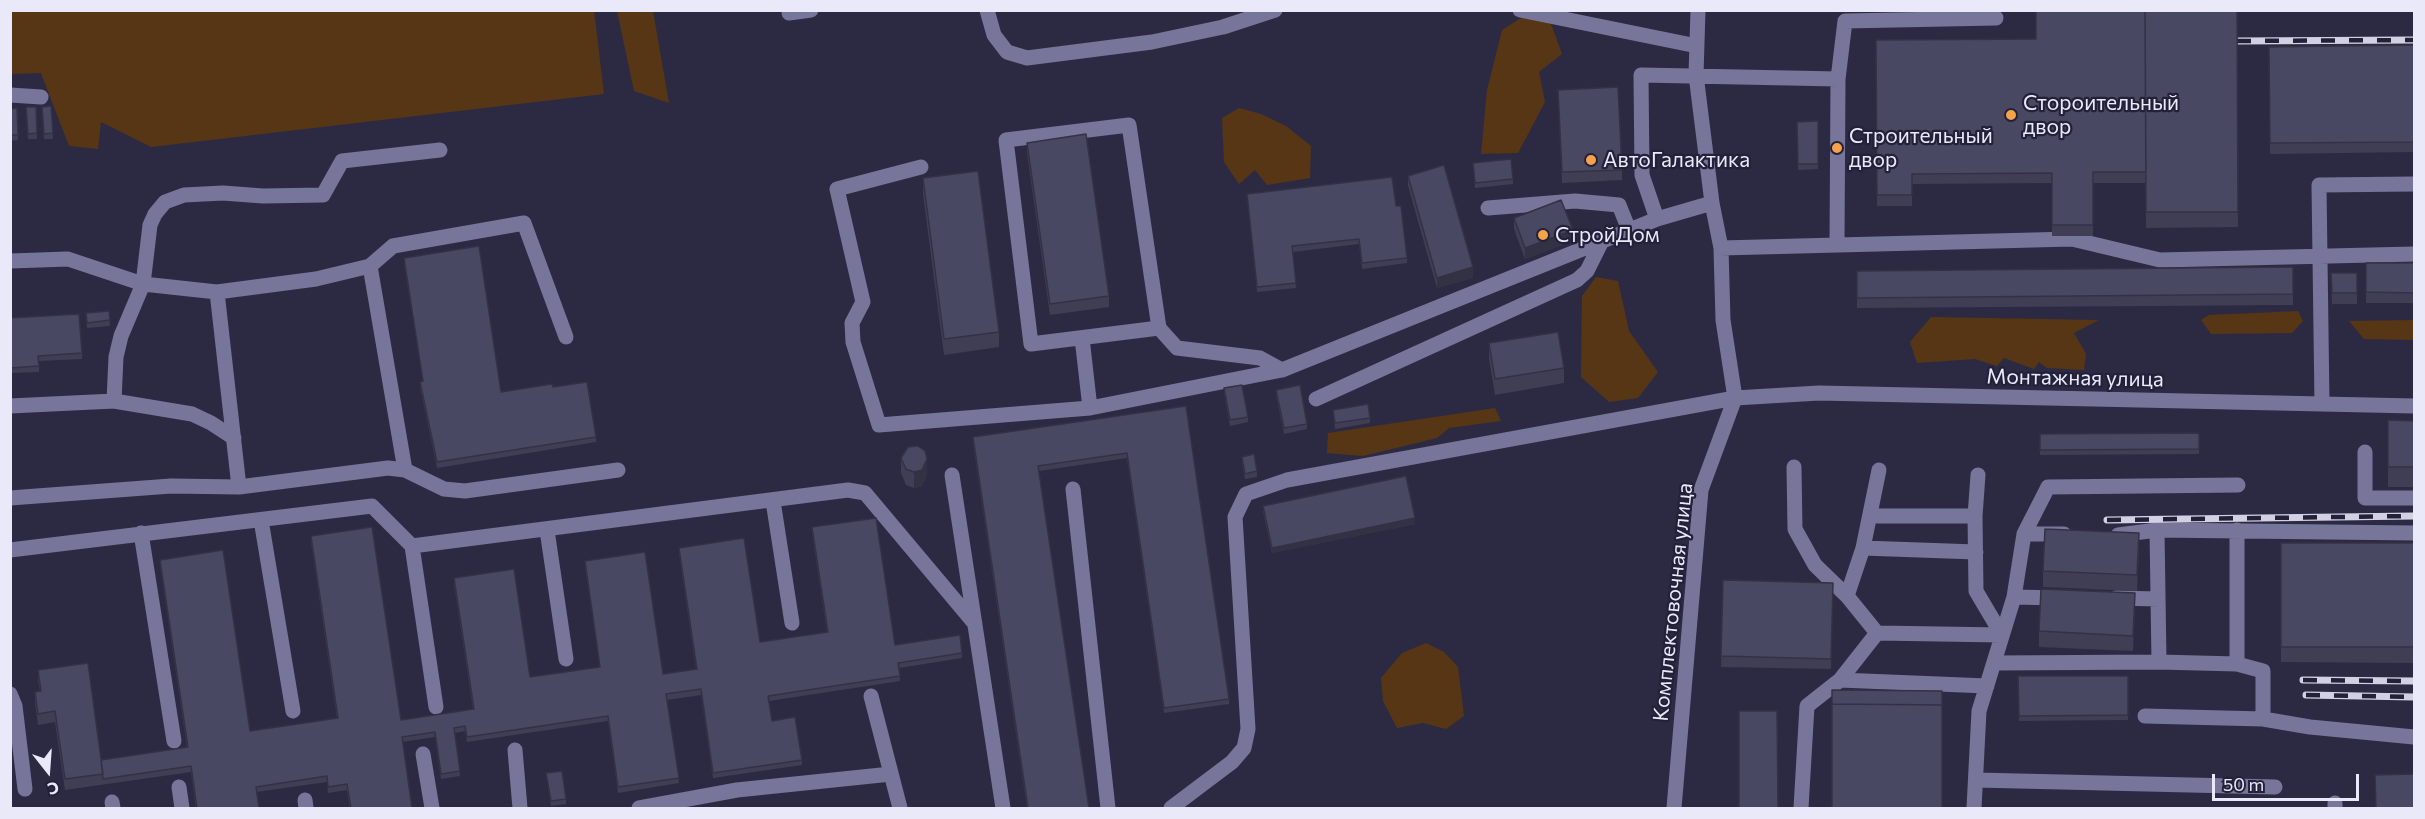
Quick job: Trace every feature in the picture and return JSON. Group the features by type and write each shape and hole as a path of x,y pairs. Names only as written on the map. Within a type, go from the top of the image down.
{"street":[{"path":"789,14 811,10"},
{"path":"987,10 994,35 1007,52 1027,58 1152,42 1223,27 1275,10"},
{"path":"1520,10 1697,46"},
{"name":"Комплектовочная улица","path":"1674,808 1701,490 1735,398 1723,320 1721,248 1712,203 1696,75 1698,10"},
{"path":"1838,243 1838,79 1845,21 1996,18"},
{"path":"1657,219 1642,175 1641,75 1838,79"},
{"path":"10,95 41,97"},
{"path":"1159,328 1031,344 1006,140 1129,125 1159,328 1177,348 1260,358 1282,370"},
{"path":"114,401 116,357 121,336 143,284 150,225 155,214 165,202 184,195 223,193 264,196 323,195 342,161 440,150"},
{"path":"921,167 837,189 863,303 852,323 853,342 879,425 1090,408 1282,370 1657,219 1712,203"},
{"path":"2322,404 2319,185 2415,184"},
{"path":"1488,208 1575,201 1619,205 1629,230"},
{"path":"10,261 68,259 143,284 217,292 316,279 370,266 393,246 524,223 566,337"},
{"path":"1721,248 1838,243 2072,239 2160,260 2415,254"},
{"path":"1316,399 1577,280 1587,271 1602,241"},
{"path":"370,266 405,470"},
{"path":"217,292 239,487"},
{"path":"1082,338 1090,408"},
{"name":"Монтажная улица","path":"1171,808 1233,762 1244,747 1248,729 1235,518 1246,494 1287,480 1735,398 1819,393 2415,406"},
{"path":"10,406 114,401 192,414 234,438"},
{"path":"2365,452 2365,498 2415,498"},
{"path":"1794,467 1795,529 1815,565 1847,596 1878,633 2002,635"},
{"path":"10,498 171,486 239,487 388,468 405,470 444,489 465,491 618,470"},
{"path":"1847,596 1863,548 1879,470"},
{"path":"952,475 1003,808"},
{"path":"1978,475 1975,516 1976,591 2002,635"},
{"path":"1974,808 1979,711 2014,597 2024,534 2048,487 2238,485"},
{"path":"1074,489 1108,808"},
{"path":"412,546 848,490 865,493 975,624"},
{"path":"773,501 792,623"},
{"path":"10,550 372,506 412,546 436,707"},
{"path":"1870,516 1975,516"},
{"path":"261,520 293,711"},
{"path":"547,530 566,659"},
{"path":"2157,530 2159,662"},
{"path":"2106,534 2130,535 2157,530 2415,533"},
{"path":"2237,530 2237,664"},
{"path":"141,533 174,741"},
{"path":"2024,534 2083,534"},
{"path":"1863,548 1976,552"},
{"path":"2014,597 2069,598"},
{"path":"2102,598 2158,599"},
{"path":"1801,808 1807,706 1840,680 1878,633"},
{"path":"1994,663 2237,664 2263,671 2263,719"},
{"path":"1840,680 1987,686"},
{"path":"10,694 15,706 25,789"},
{"path":"871,696 900,808"},
{"path":"2145,716 2263,719 2310,727 2415,737"},
{"path":"515,750 520,808"},
{"path":"423,754 432,808"},
{"path":"640,808 737,790 891,774"},
{"path":"1976,780 2275,787"},
{"path":"179,787 182,808"}],"shaded area":[{"path":"594,10 604,94 151,147 101,122 98,149 69,146 41,73 11,74 11,11"},
{"path":"617,11 653,11 669,103 634,91"},
{"path":"1542,11 1561,11 1550,21 1562,54 1539,72 1545,102 1518,153 1481,154 1487,90 1502,30 1526,15"},
{"path":"1239,108 1261,114 1286,126 1311,146 1310,178 1267,185 1255,170 1239,184 1224,162 1222,118"},
{"path":"1596,277 1618,281 1629,331 1658,372 1638,398 1609,402 1581,377 1582,296"},
{"path":"2298,311 2303,321 2292,333 2211,334 2201,320 2209,315"},
{"path":"1931,317 2099,320 2074,333 2086,354 2084,370 2047,368 2039,362 2034,369 2004,358 1997,366 1975,359 1917,363 1910,342"},
{"path":"2414,320 2414,340 2364,339 2349,321"},
{"path":"1495,408 1501,421 1449,428 1437,438 1363,456 1327,453 1328,433"},
{"path":"1426,643 1444,652 1458,667 1464,716 1446,729 1423,723 1397,728 1383,701 1381,678 1402,653"}],"building":[{"name":"Стороительный двор","path":"2036,10 2145,10 2146,172 2093,172 2093,225 2052,225 2052,173 1912,174 1912,195 1877,195 1876,40 2036,39"},
{"path":"2145,10 2237,10 2238,212 2146,212"},
{"path":"2415,45 2415,142 2270,143 2269,47"},
{"name":"АвтоГалактика","path":"1618,87 1622,170 1562,172 1558,90"},
{"path":"51,106 53,133 44,134 42,107"},
{"path":"26,107 36,107 37,133 28,134"},
{"path":"17,108 18,135 10,135 10,109"},
{"path":"1818,121 1818,164 1798,164 1797,122"},
{"path":"1086,134 1109,296 1050,304 1027,143"},
{"path":"1511,159 1513,179 1475,183 1473,163"},
{"path":"1444,165 1473,267 1437,278 1408,176"},
{"path":"978,171 999,332 944,339 923,178"},
{"path":"1392,177 1396,206 1401,206 1407,258 1362,263 1359,239 1292,246 1296,283 1257,287 1247,194"},
{"name":"СтройДом","path":"1561,200 1573,230 1525,248 1514,218"},
{"path":"479,246 501,392 552,384 553,387 587,382 596,437 437,462 420,382 423,381 404,258"},
{"path":"2366,263 2415,263 2415,293 2366,292"},
{"path":"2293,267 2293,294 1857,298 1857,271"},
{"path":"2331,273 2357,273 2357,293 2332,293"},
{"path":"109,311 110,320 87,323 86,313"},
{"path":"79,314 82,353 38,356 39,366 10,368 10,318"},
{"path":"1558,332 1564,368 1495,379 1489,343"},
{"path":"1242,385 1248,417 1230,420 1224,388"},
{"path":"1300,385 1307,424 1284,428 1276,390"},
{"path":"1368,404 1370,418 1335,423 1333,410"},
{"path":"1186,406 1229,699 1164,708 1127,453 1038,466 1089,808 1028,808 973,437"},
{"path":"2388,420 2415,421 2415,467 2388,467"},
{"path":"2199,433 2199,449 2040,450 2040,434"},
{"path":"918,446 925,451 927,459 922,470 914,472 906,469 901,458 908,447"},
{"path":"1254,454 1257,471 1245,474 1242,457"},
{"path":"1406,476 1415,518 1272,548 1263,506"},
{"path":"876,518 895,645 960,635 962,653 898,663 900,676 768,696 772,721 795,717 802,760 713,773 701,689 666,694 679,778 618,787 608,716 467,737 465,726 454,728 460,771 441,774 435,732 402,737 412,808 351,808 347,784 328,787 327,776 256,787 259,808 197,808 191,766 103,779 101,760 188,747 160,560 223,550 250,731 338,718 311,536 372,527 401,720 474,709 454,578 514,569 530,677 600,667 585,561 645,552 663,674 697,669 679,548 744,538 760,642 828,632 812,527"},
{"path":"2045,529 2139,533 2137,575 2043,571"},
{"path":"2281,543 2415,543 2415,647 2281,647"},
{"path":"1723,580 1833,583 1831,659 1721,656"},
{"path":"2041,589 2135,593 2133,636 2039,631"},
{"path":"88,663 103,774 65,779 55,711 38,714 35,692 41,691 38,670"},
{"path":"2018,676 2128,676 2128,715 2019,716"},
{"path":"1832,690 1942,691 1942,705 1832,704"},
{"path":"1832,704 1942,705 1942,808 1832,808"},
{"path":"1739,711 1777,711 1778,808 1739,808"},
{"path":"562,771 566,799 551,801 546,773"},
{"path":"2415,774 2415,808 2376,808 2375,775"}],"railway":[{"path":"2237,41 2414,40"},
{"path":"2107,520 2414,516"},
{"path":"2303,680 2414,681"},
{"path":"2306,695 2414,697"}],"place":[{"name":"Стороительный двор","path":"2011,115"},
{"name":"Строительный двор","path":"1837,148"},
{"name":"АвтоГалактика","path":"1591,160"},
{"name":"СтройДом","path":"1543,235"}]}
